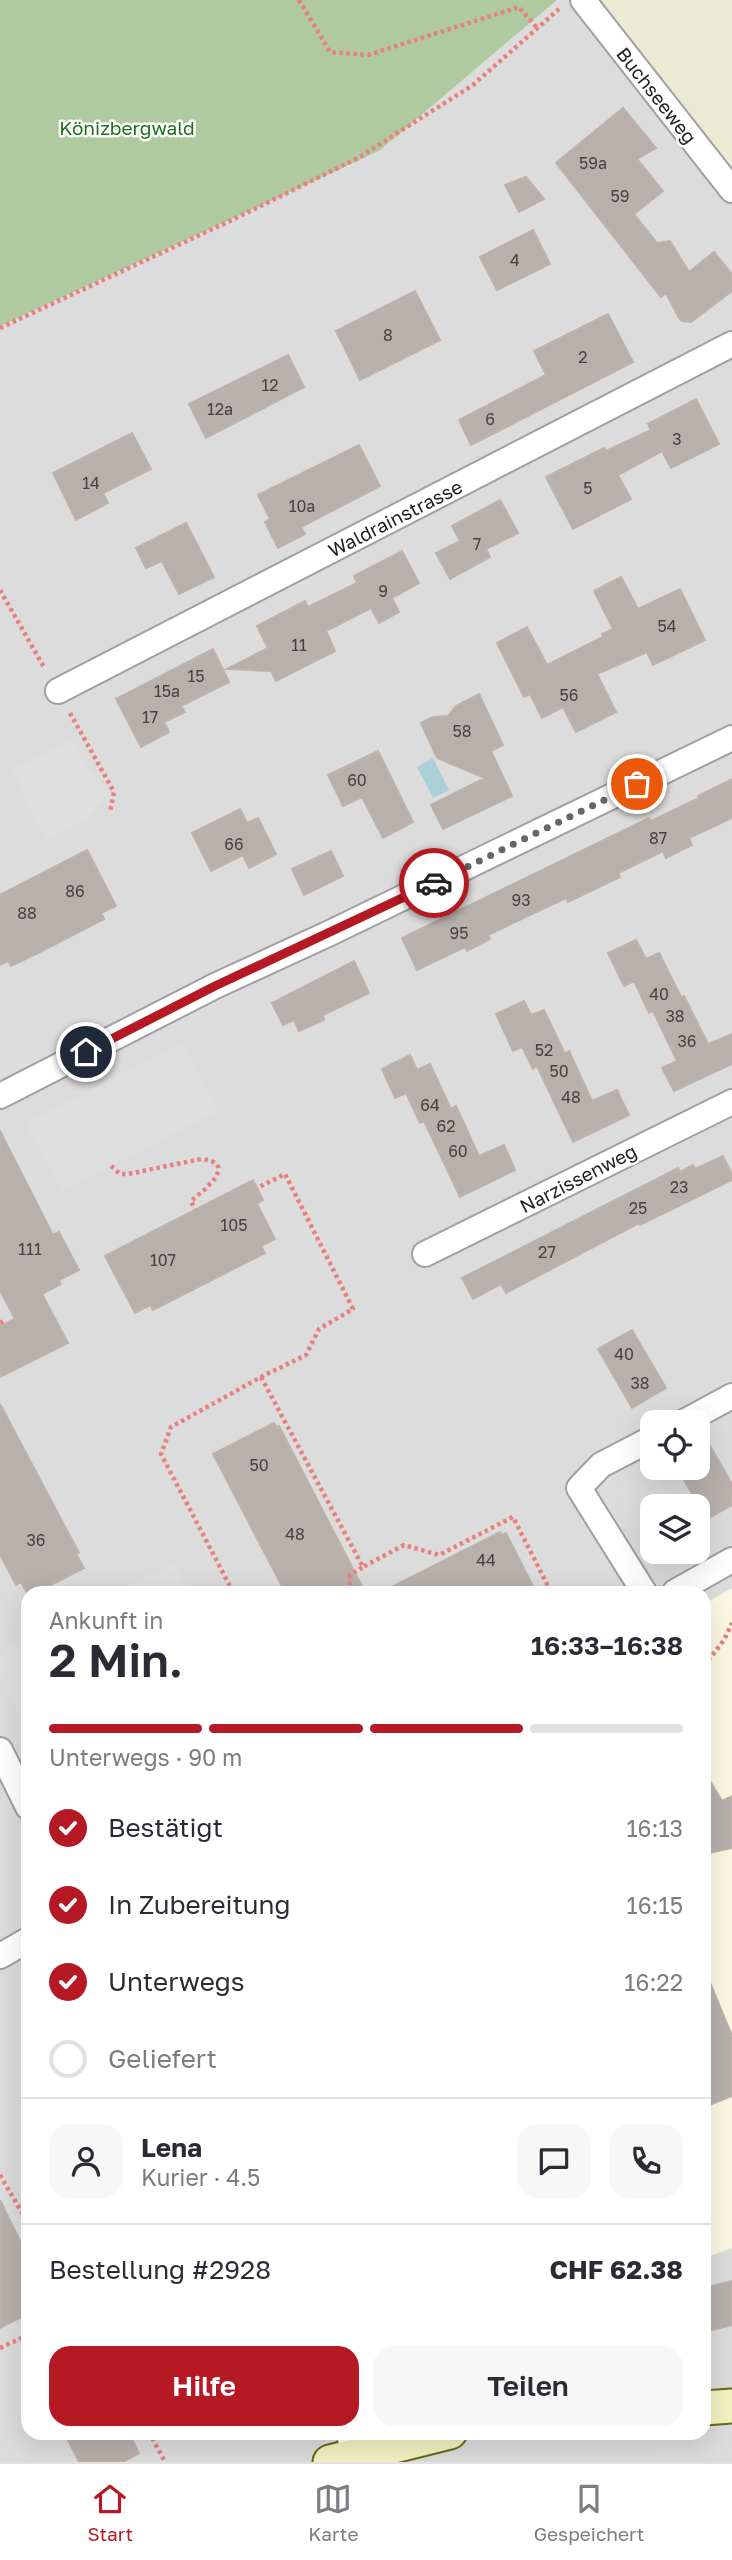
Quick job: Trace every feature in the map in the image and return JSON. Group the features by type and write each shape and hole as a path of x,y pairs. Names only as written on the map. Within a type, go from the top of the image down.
{"street":[{"name":"Buchseeweg","path":"573,3 732,190"},
{"name":"Waldrainstrasse","path":"58,691 732,344"},
{"path":"0,1097 215,986 342,928 732,738"},
{"name":"Narzissenweg","path":"425,1254 732,1101"},
{"path":"706,1410 732,1396"},
{"path":"640,1445 601,1465 579,1488 641,1586"},
{"path":"686,1586 732,1560"},
{"path":"0,1750 21,1793"},
{"path":"0,1956 21,1944"},
{"path":"711,2408 732,2406"},
{"path":"344,2450 403,2440"}],"path":[{"path":"299,0 330,52 368,55 519,7 537,28"},
{"path":"0,328 358,158 472,85 537,28 573,3"},
{"path":"111,1166 120,1174 128,1174 201,1159 210,1160 217,1166 218,1173 215,1181 191,1201 195,1209"},
{"path":"230,1586 161,1454 171,1427 306,1355 319,1329 353,1308 285,1174 257,1188"},
{"path":"261,1377 363,1567"},
{"path":"349,1586 350,1575 404,1545 439,1555 513,1517 548,1586"},
{"path":"711,1657 724,1640 732,1623"},
{"path":"0,2175 21,2211"},
{"path":"0,2348 21,2338"},
{"path":"153,2440 165,2462"}],"shaded area":[{"path":"557,0 582,0 732,182 732,2462 0,2462 0,326 379,151"},
{"path":"72,740 86,766 109,792 89,818 46,840 13,769"},
{"path":"183,1043 218,1111 62,1191 26,1123"},
{"path":"174,1563 186,1586 128,1586"},
{"path":"732,1588 732,2248 711,2256 711,1600"},
{"path":"21,1640 21,1720 0,1679 0,1651"}],"green space":[{"name":"Könizbergwald","path":"0,0 557,0 379,151 0,326"},
{"path":"582,0 732,0 732,182"}],"water":[{"path":"433,758 449,790 433,798 417,767"}],"building":[{"path":"623,108 656,148 637,159 663,191 634,214 657,243 670,241 689,272 714,252 732,274 732,291 691,322 679,318 666,293 661,297 556,163"},
{"path":"526,177 544,199 519,212 505,185"},
{"path":"533,230 550,264 497,290 480,257"},
{"path":"415,291 440,340 360,380 336,331"},
{"path":"608,314 633,362 471,445 459,420 546,375 534,351"},
{"path":"288,355 304,387 206,438 189,404"},
{"path":"696,399 719,444 671,468 662,451 618,475 631,499 573,529 546,477 604,448 606,451 651,430 648,424"},
{"path":"132,433 151,469 103,493 108,503 76,520 53,473"},
{"path":"359,445 380,486 301,527 305,534 278,548 265,522 270,519 258,495"},
{"path":"500,500 518,533 486,549 490,557 450,579 436,553 460,541 452,526"},
{"path":"186,523 214,577 179,594 162,561 146,568 136,548"},
{"path":"402,551 419,583 392,598 399,612 379,623 371,608 326,631 335,651 276,681 271,671 227,669 268,648 257,626 305,601 308,607 357,583 354,576"},
{"path":"621,577 638,609 680,589 705,640 653,665 647,652 597,674 616,712 576,732 563,707 542,718 530,694 524,697 497,643 527,627 547,665 603,637 602,634 613,629 594,591"},
{"path":"213,649 229,682 181,706 185,712 164,722 169,732 141,747 116,699"},
{"path":"479,694 503,745 491,751 512,796 443,829 431,805 485,778 437,758 421,723 433,717 448,716 456,706"},
{"path":"378,751 413,822 383,838 362,797 343,806 328,775"},
{"path":"732,779 732,818 689,838 692,845 666,858 663,851 618,873 620,877 568,902 566,898 488,935 490,939 467,951 465,947 417,970 402,938 649,818 651,821 699,798 698,796"},
{"path":"240,809 247,823 258,818 276,854 249,868 243,855 211,871 192,833"},
{"path":"87,850 116,906 101,913 104,919 38,953 11,966 8,961 0,965 0,895"},
{"path":"331,851 343,876 304,895 292,869"},
{"path":"636,940 646,959 659,953 708,1044 732,1034 732,1064 674,1091 662,1068 677,1061 653,1011 649,1013 634,981 624,986 608,953"},
{"path":"354,961 369,993 323,1015 324,1020 299,1031 294,1020 283,1025 272,1003"},
{"path":"524,1001 531,1015 544,1010 565,1054 569,1051 592,1101 617,1090 629,1115 573,1142 537,1066 533,1069 522,1047 513,1051 496,1014"},
{"path":"410,1055 417,1070 430,1064 451,1109 456,1106 479,1156 504,1145 515,1170 460,1197 424,1121 420,1123 406,1093 395,1098 382,1069"},
{"path":"0,1131 53,1235 59,1232 79,1270 59,1280 61,1284 42,1294 68,1343 0,1377 0,1326 15,1319 0,1290"},
{"path":"723,1156 732,1180 640,1225 639,1223 506,1293 501,1284 473,1299 462,1278 678,1168 680,1172 693,1165 695,1169"},
{"path":"253,1180 263,1200 257,1204 275,1239 261,1246 265,1253 153,1310 150,1305 135,1313 105,1256"},
{"path":"632,1330 666,1388 632,1408 598,1349"},
{"path":"0,1404 79,1553 76,1554 84,1568 49,1586 23,1586 21,1582 16,1585 0,1554"},
{"path":"274,1423 279,1426 362,1586 282,1586 213,1454"},
{"path":"710,1446 732,1484 732,1505 710,1517 710,1494 692,1494 684,1480 710,1480"},
{"path":"500,1532 502,1535 506,1533 533,1586 394,1586"},
{"path":"711,1783 722,1801 732,1796 732,1848 711,1852"},
{"path":"711,1985 732,2036 732,2096 711,2104"},
{"path":"0,2200 21,2243 21,2318 0,2328"},
{"path":"732,2281 732,2325 711,2330 711,2286"},
{"path":"68,2440 132,2440 139,2453 123,2462 79,2462"}],"way so far":[{"path":"434,883 637,784"}],"route":[{"path":"86,1052 215,986 434,883"}]}
